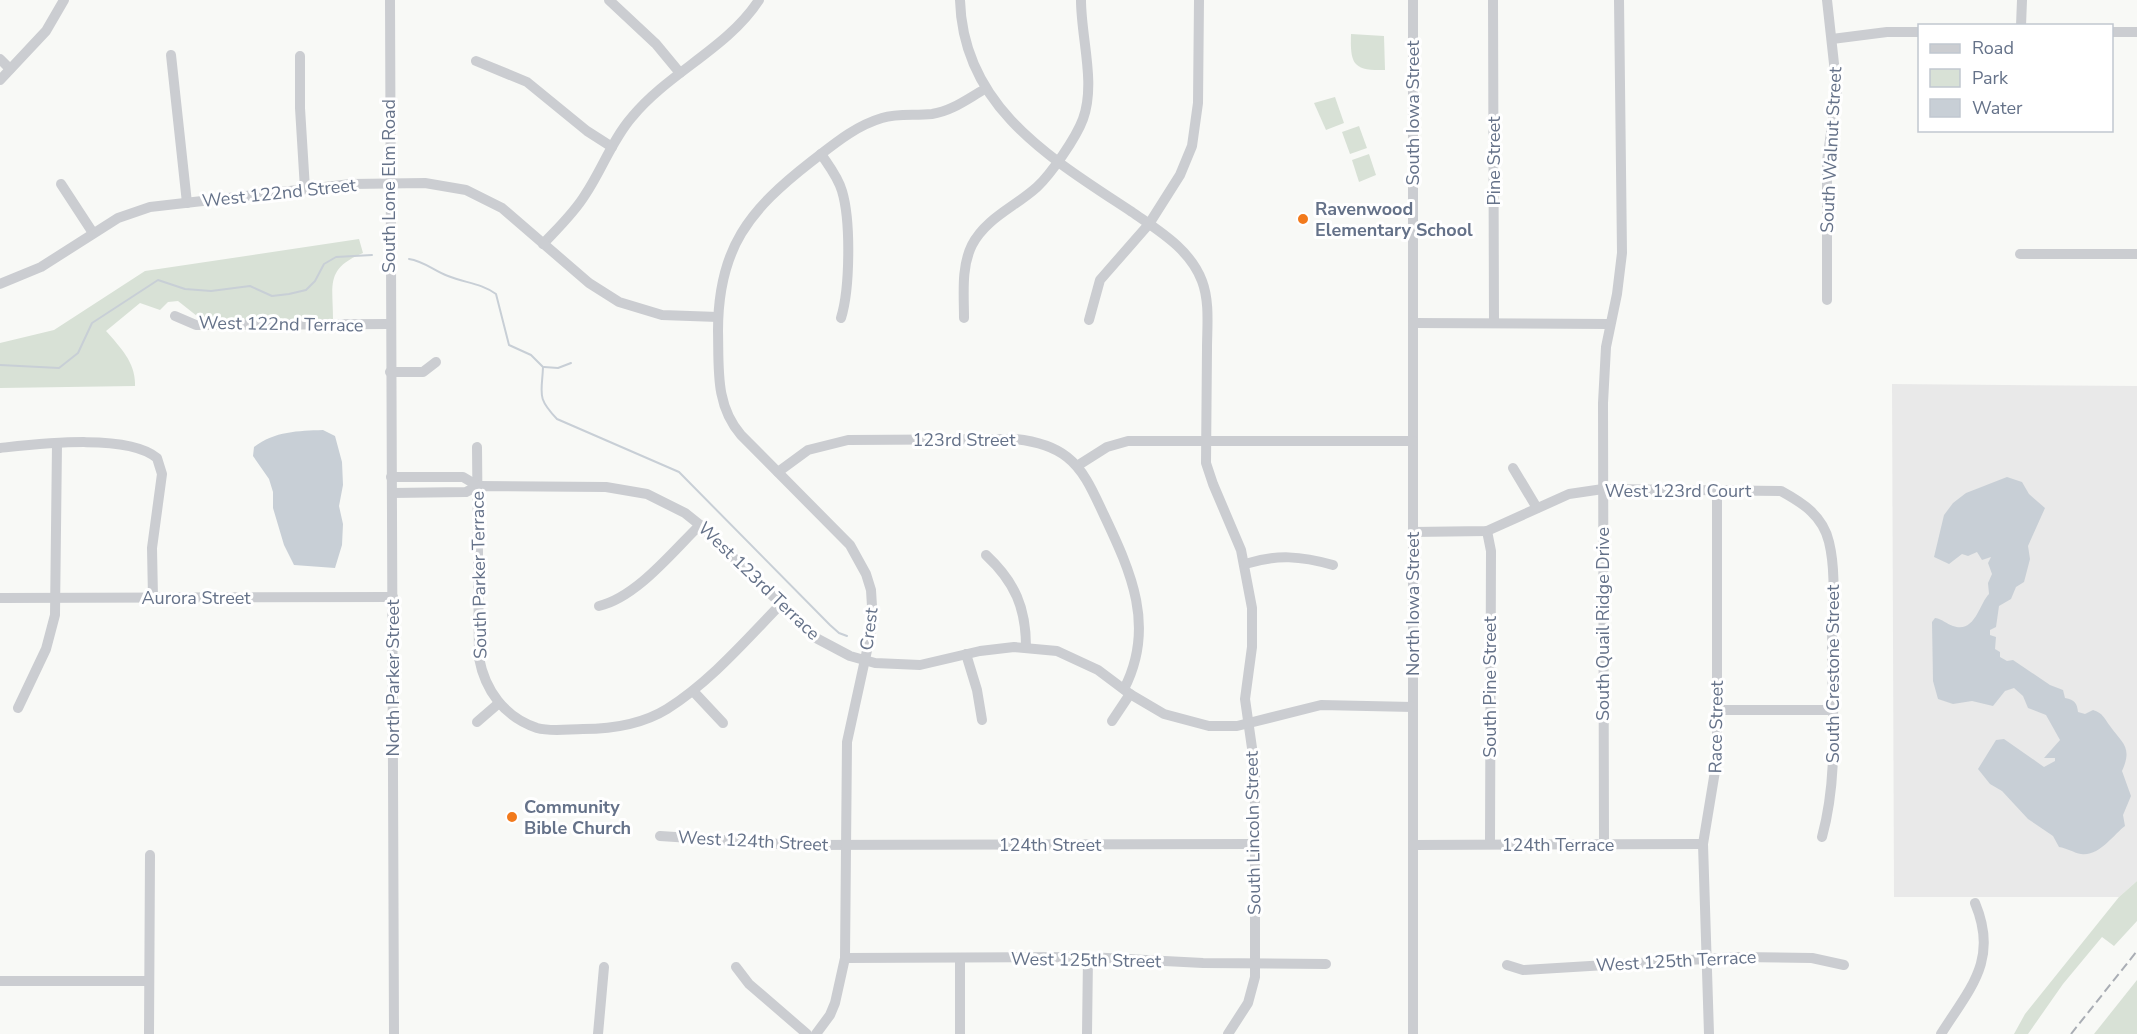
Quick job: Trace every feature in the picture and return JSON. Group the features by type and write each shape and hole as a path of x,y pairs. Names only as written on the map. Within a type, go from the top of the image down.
{"street":[{"path":"0,80 46,31 64,0"},
{"name":"South Lone Elm Road","path":"390,0 390,372"},
{"path":"609,0 656,44 680,73"},
{"path":"543,244 584,198 612,147 639,109 655,92 736,28 759,0"},
{"name":"South Lincoln Street","path":"960,0 968,49 985,89 1006,118 1183,251 1203,282 1207,310 1206,442 1209,475 1237,538 1245,564 1250,587 1253,630 1245,687 1247,724 1255,769 1255,977 1248,1003 1228,1034"},
{"path":"964,318 966,263 972,246 989,223 1038,186 1078,131 1086,106 1081,0"},
{"path":"1089,320 1100,280 1149,224 1180,175 1192,146 1198,104 1199,0"},
{"name":"South Iowa Street","path":"1413,0 1413,441"},
{"name":"Pine Street","path":"1493,0 1494,322"},
{"name":"South Quail Ridge Drive","path":"1604,845 1603,403 1609,324 1617,294 1622,253 1619,0"},
{"name":"South Walnut Street","path":"1827,0 1837,91 1827,161 1827,300"},
{"path":"2021,24 2022,0"},
{"path":"1832,39 1887,32 1918,32"},
{"path":"2113,32 2137,32"},
{"path":"171,55 187,203"},
{"path":"300,56 300,108 305,189"},
{"path":"0,59 10,69"},
{"path":"476,61 512,74 538,89 574,121 612,147"},
{"name":"Crest","path":"816,1034 835,1003 845,958 847,742 873,623 871,590 857,555 844,539 741,435 727,417 720,389 718,317 722,282 731,250 750,217 781,186 821,154 865,124 891,116 920,115 948,110 985,89"},
{"path":"821,154 838,181 846,210 847,281 841,318"},
{"name":"West 122nd Street","path":"0,284 41,267 93,233 133,212 305,189 425,183 466,190 502,208 589,283 629,306 669,316 718,317"},
{"path":"61,184 93,233"},
{"path":"2020,254 2137,254"},
{"name":"West 122nd Terrace","path":"175,316 196,325 389,324"},
{"path":"1413,323 1609,324"},
{"path":"390,372 423,372 436,362"},
{"name":"North Parker Street","path":"390,372 394,1034"},
{"name":"123rd Street","path":"778,472 808,450 848,440 1027,440 1049,446 1077,466"},
{"path":"1112,721 1127,692 1138,647 1134,590 1124,558 1090,487 1077,466 1118,442 1413,441"},
{"name":"North Iowa Street","path":"1413,441 1413,1034"},
{"path":"0,448 98,443 138,447 157,458 162,474 152,548 153,598"},
{"path":"18,708 53,628 57,444"},
{"name":"South Parker Terrace","path":"477,447 479,658 482,675 499,703 521,720 539,728 599,729 638,722 664,711 693,691 781,604"},
{"path":"1513,468 1537,508"},
{"name":"West 123rd Terrace","path":"392,477 464,477 478,486"},
{"name":"West 123rd Terrace","path":"392,493 466,492 478,486 580,486 628,489 647,494 685,513 700,525 816,638 850,656 865,660 920,665 966,654 1026,646 1057,651 1079,659 1164,714 1209,726 1247,724 1321,705 1413,707"},
{"name":"West 123rd Court","path":"1413,532 1487,531 1569,494 1603,489 1781,491 1815,514"},
{"name":"Race Street","path":"1709,1034 1703,844 1717,759 1717,490"},
{"name":"South Crestone Street","path":"1815,514 1829,542 1831,565 1834,763 1830,810 1822,837"},
{"path":"599,606 612,603 631,591 700,525"},
{"name":"South Pine Street","path":"1487,531 1491,551 1490,844"},
{"path":"986,555 1008,579 1023,606 1026,646"},
{"path":"1245,564 1265,558 1289,556 1333,565"},
{"name":"Aurora Street","path":"0,598 393,597"},
{"path":"966,654 977,690 982,720"},
{"path":"693,691 723,723"},
{"path":"477,722 499,703"},
{"path":"1717,710 1833,710"},
{"name":"West 124th Street","path":"660,836 760,844 846,845"},
{"name":"124th Street","path":"846,845 1254,844"},
{"name":"124th Terrace","path":"1413,845 1703,844"},
{"path":"149,1034 150,855"},
{"path":"1941,1034 1978,975 1983,963 1984,930 1975,903"},
{"path":"1087,1034 1088,957"},
{"name":"West 125th Street","path":"845,958 1088,957 1255,964 1326,963"},
{"name":"West 125th Terrace","path":"1507,966 1523,970 1707,959 1788,957 1812,958 1844,965"},
{"path":"960,958 960,1034"},
{"path":"598,1034 604,967"},
{"path":"736,967 749,984 807,1034"},
{"path":"0,981 148,981"}],"shaded area":[{"path":"1892,384 2137,386 2137,881 2119,897 1894,897"}],"green space":[{"path":"1351,34 1384,36 1385,70 1366,69 1356,64 1351,52"},
{"path":"1335,97 1344,123 1326,130 1314,103"},
{"path":"1359,126 1367,148 1350,154 1342,132"},
{"path":"1369,154 1376,175 1359,182 1352,160"},
{"path":"359,239 363,253 342,265 334,279 332,287 333,320 202,320 178,301 168,302 160,310 140,303 106,331 130,363 135,386 0,388 0,343 54,330 145,271"},
{"path":"2137,881 2137,921 2114,946 2102,937 2063,984 2028,1034 2014,1034 2025,1014 2119,897"},
{"path":"2137,980 2137,1034 2094,1034"}],"water":[{"path":"323,430 335,436 342,462 343,485 339,506 343,524 342,545 335,568 294,565 284,545 273,508 273,492 269,479 253,456 254,447 278,435"},
{"path":"2007,477 2022,482 2029,494 2045,508 2028,546 2030,559 2024,582 2016,587 2011,599 1999,606 1996,627 1990,630 1990,635 1996,637 1995,649 2000,652 2000,657 2007,661 2013,660 2050,685 2063,690 2065,698 2075,702 2078,712 2085,714 2093,710 2101,714 2125,746 2126,756 2122,771 2131,796 2123,815 2125,826 2100,849 2088,854 2059,847 2053,836 2028,819 2002,791 1990,784 1978,769 1996,740 2004,739 2044,767 2055,761 2055,758 2044,758 2060,740 2046,715 2028,708 2023,696 2014,688 2005,691 1993,706 1972,701 1953,704 1938,699 1933,681 1932,622 1935,618 1960,627 1971,622 1989,594 1988,583 1992,574 1988,563 1991,557 1982,560 1977,552 1968,556 1962,554 1949,564 1934,557 1944,515 1953,503 1966,493"}],"waterway":[{"path":"0,365 59,368 78,353 92,323 158,280 185,289 211,291 250,286 272,296 306,290 315,281 324,264 336,257 372,255"},
{"path":"409,259 496,294 509,345 531,355 543,367 541,390 543,400 557,419 679,472 830,625 839,633 847,636"},
{"path":"544,367 558,368 571,363"}],"railway":[{"path":"2071,1034 2137,951"}],"place":[{"name":"Ravenwood Elementary School","path":"1303,219"},
{"name":"Community Bible Church","path":"512,817"}]}
